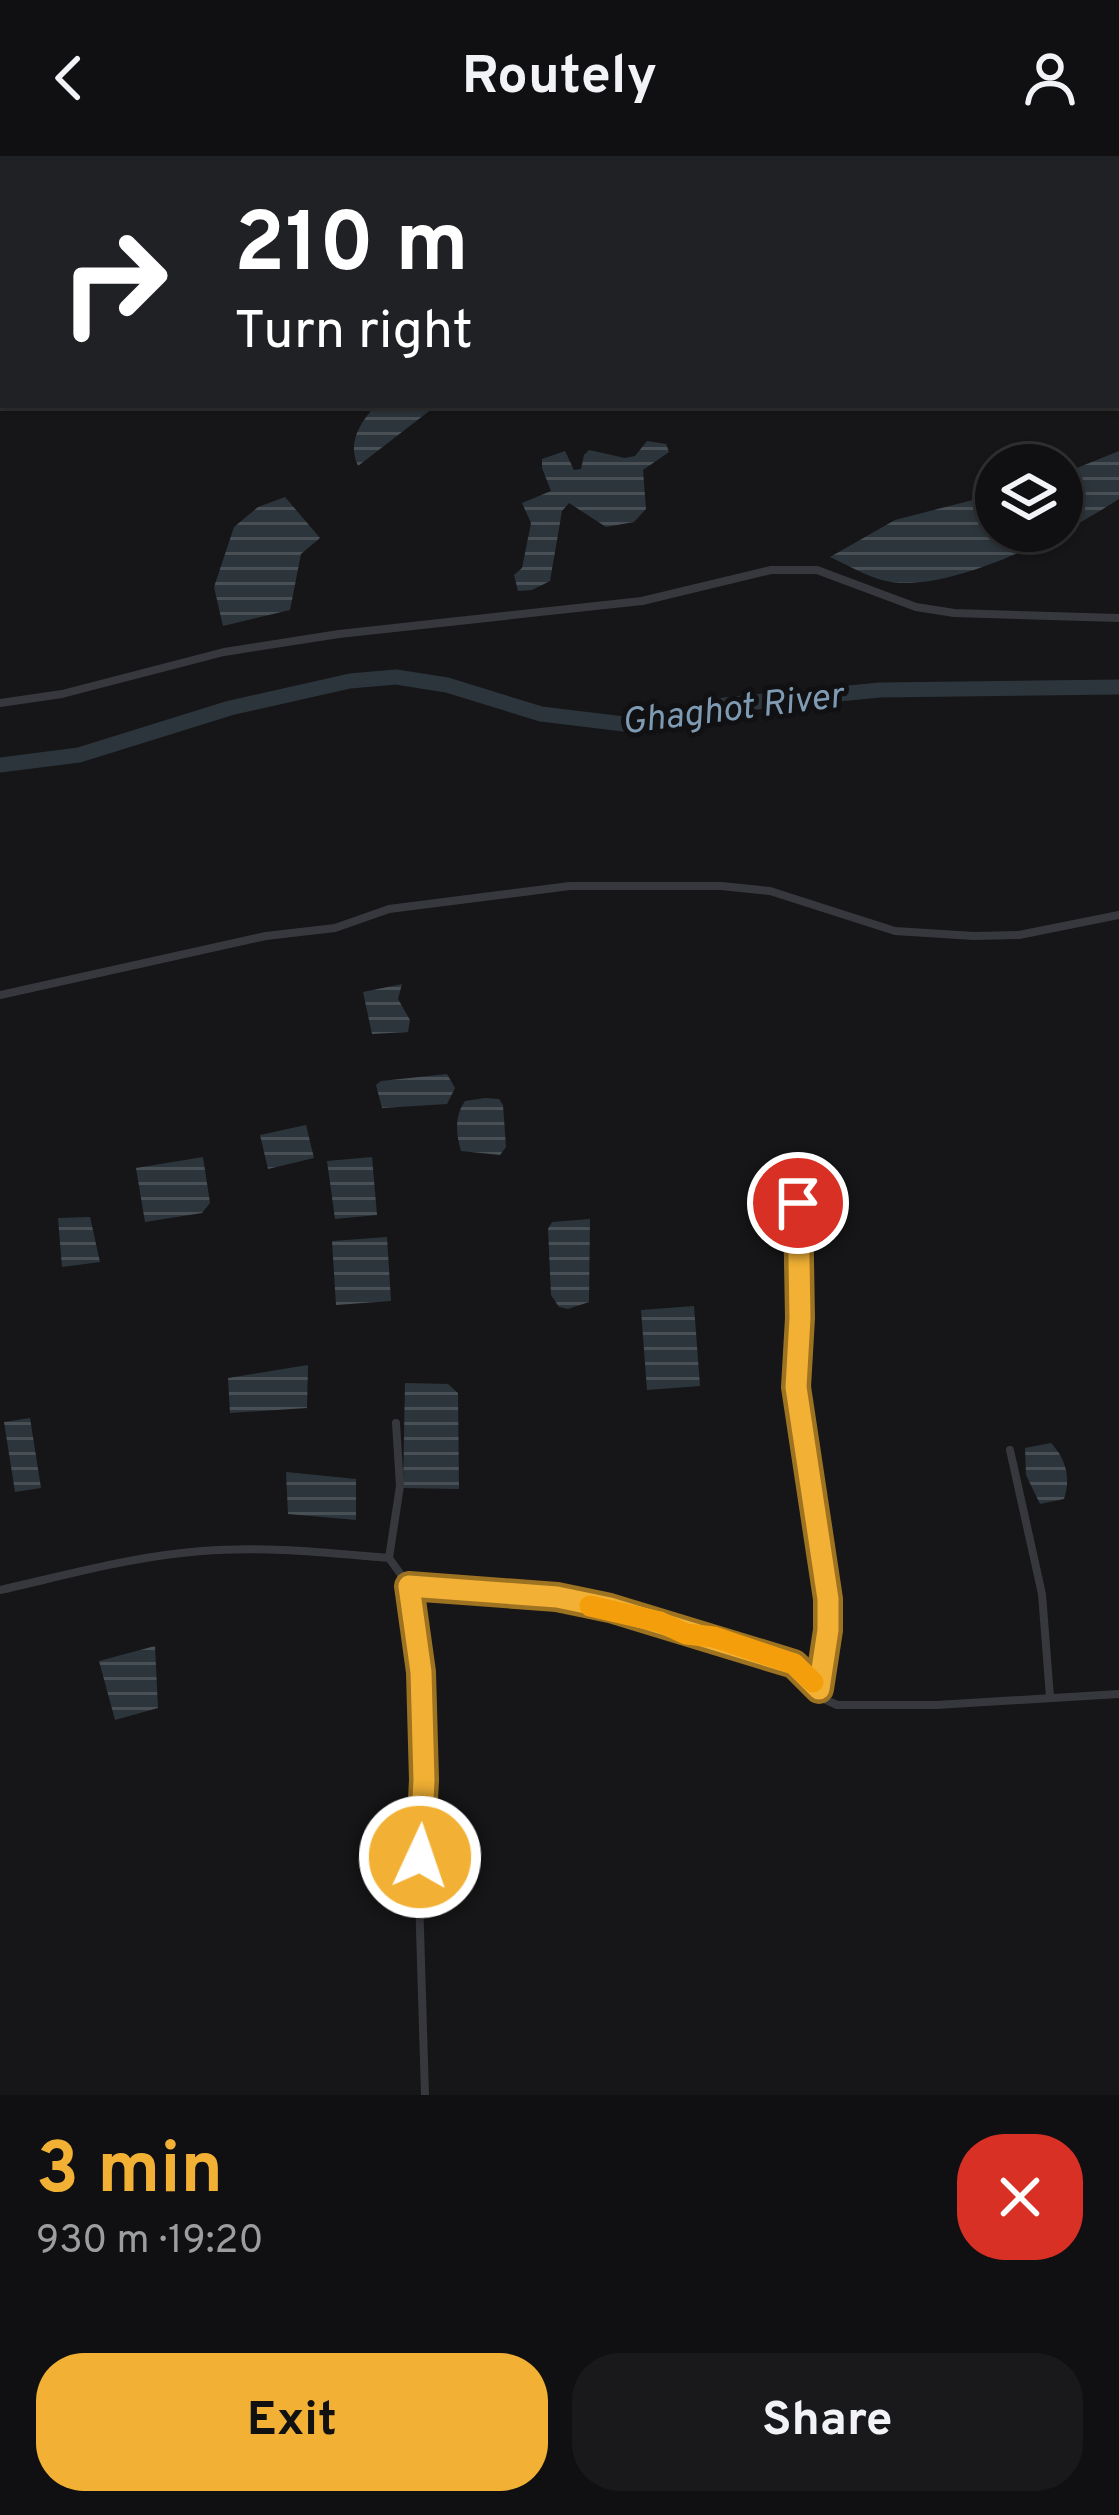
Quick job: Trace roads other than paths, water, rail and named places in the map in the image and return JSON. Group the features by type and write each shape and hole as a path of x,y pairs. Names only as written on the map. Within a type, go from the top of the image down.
{"street":[{"path":"0,704 62,694 224,652 339,634 642,601 770,570 817,570 916,607 954,613 1119,618"},
{"path":"0,995 266,936 334,928 389,909 570,886 721,886 770,891 895,931 974,936 1019,935 1119,915"},
{"path":"798,1203 796,1387 828,1599 819,1689"},
{"path":"397,1424 400,1486 389,1558 409,1586 421,1672 424,1780 418,1896 424,2095"},
{"path":"1010,1450 1042,1594 1050,1697"},
{"path":"0,1590 152,1556 205,1551 267,1549 389,1558"},
{"path":"409,1586 557,1597 610,1608 794,1664 824,1699 837,1706 1119,1694"}],"waterway":[{"name":"Ghaghot River","path":"0,765 79,755 230,708 350,681 396,677 447,685 541,714 632,725 724,705 880,690 1119,687"}]}
